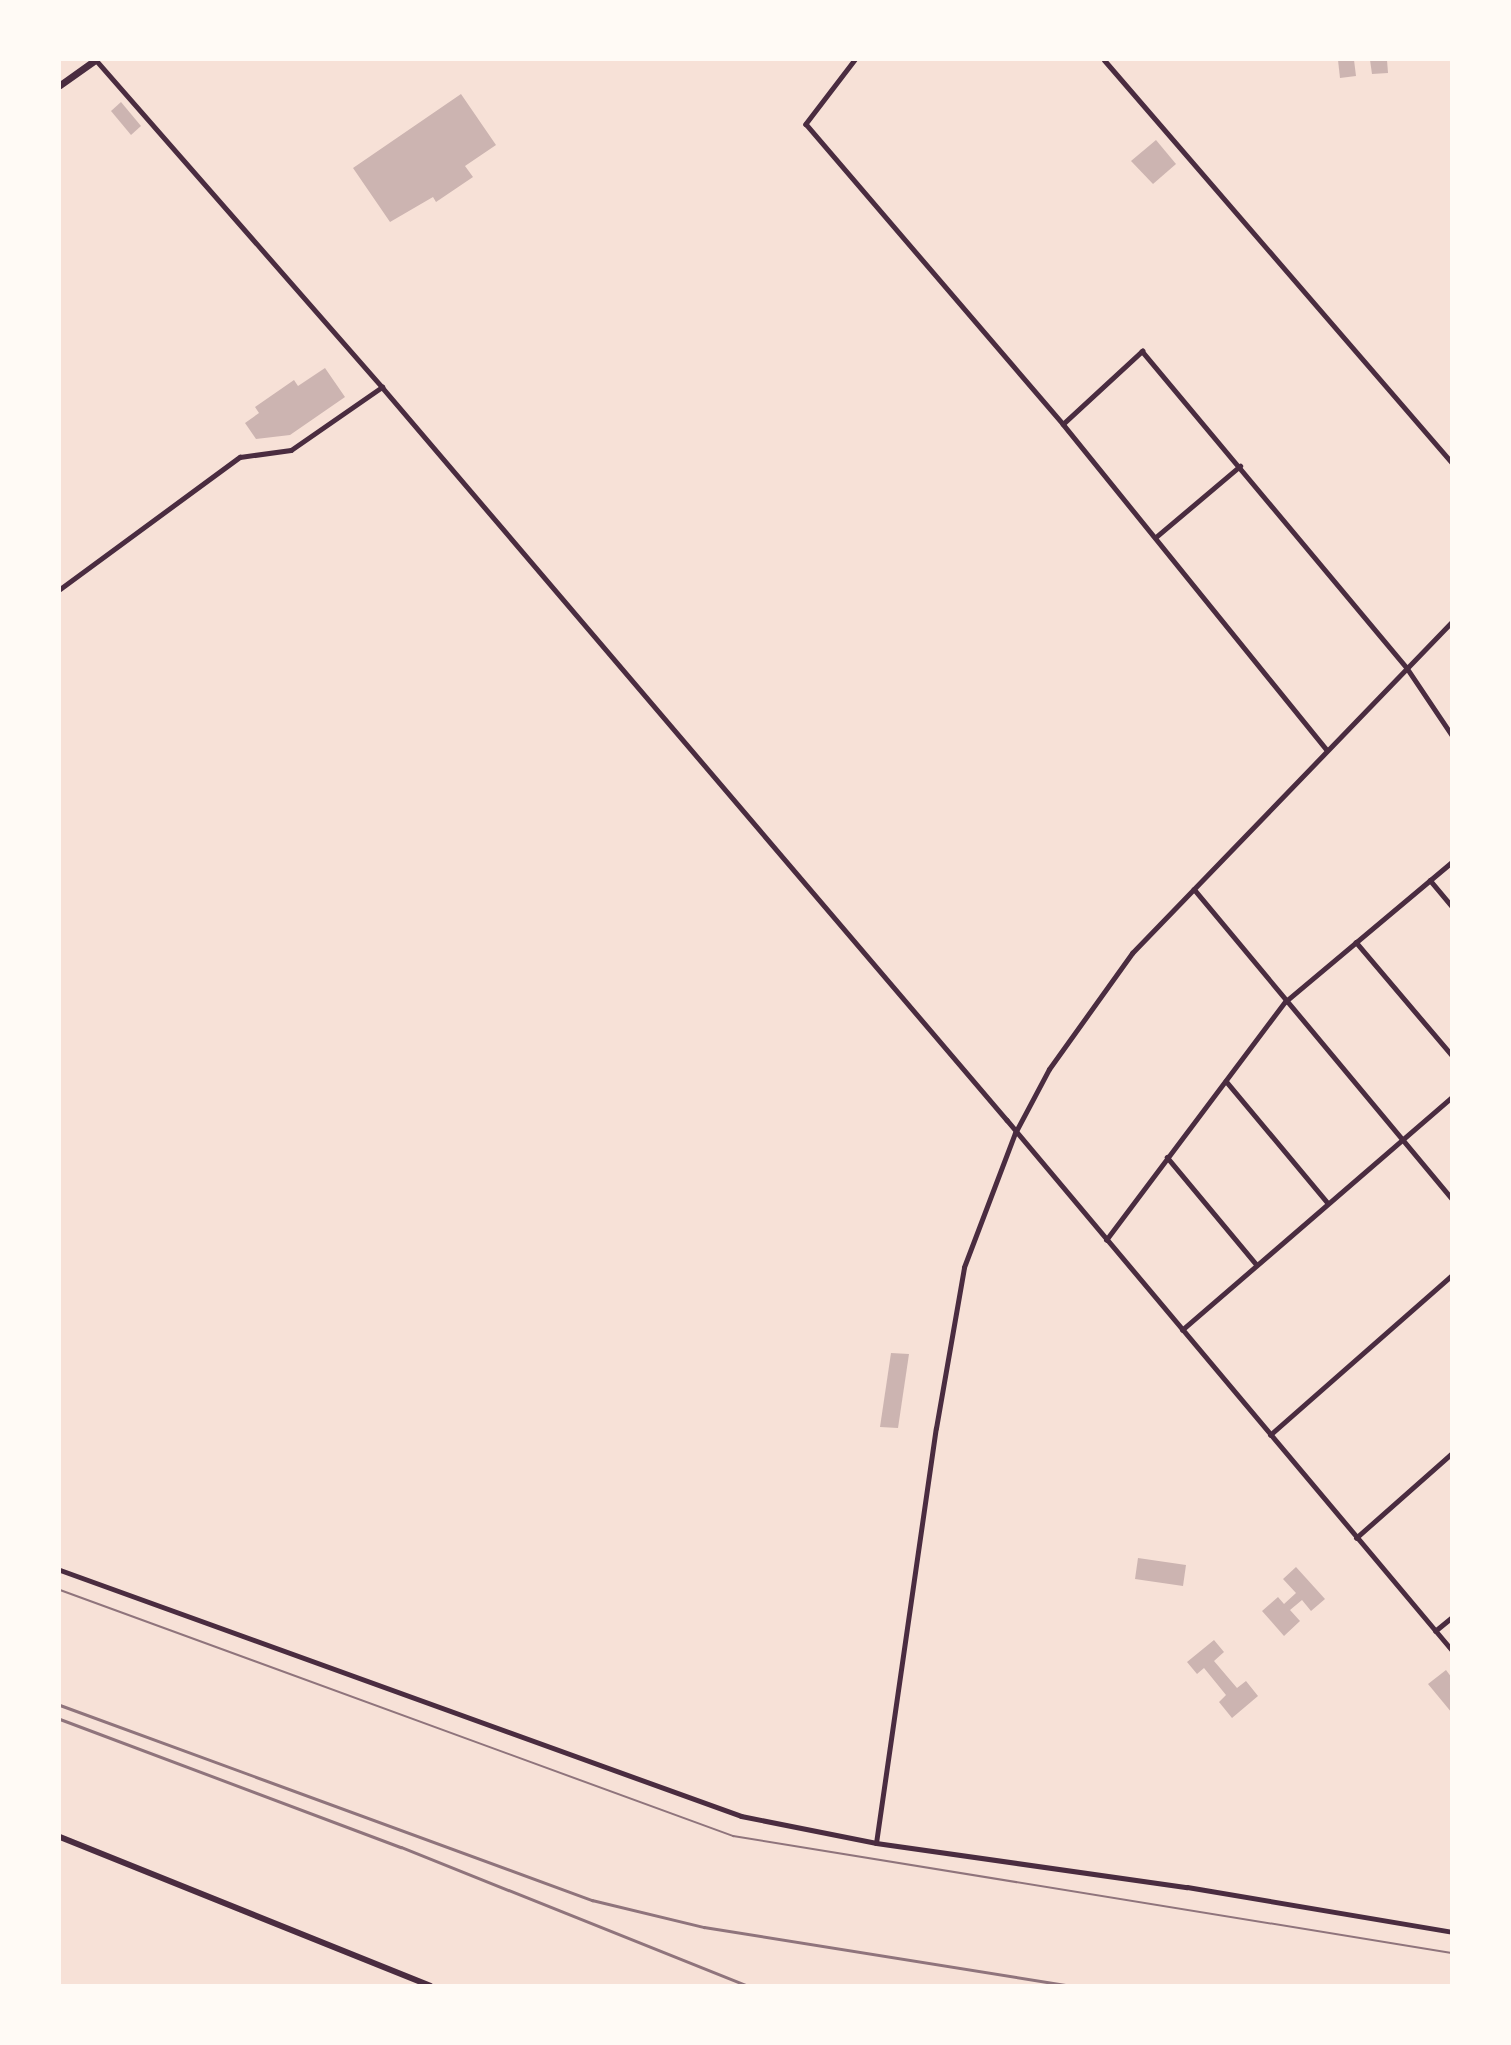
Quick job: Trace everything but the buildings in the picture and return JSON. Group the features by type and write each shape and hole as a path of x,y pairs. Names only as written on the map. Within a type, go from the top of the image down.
{"highway":[{"path":"60,85 96,60"}],"main road":[{"path":"60,1837 430,1986"}],"street":[{"path":"96,60 335,330 1451,1650"},
{"path":"855,60 806,124 1063,424 1327,750"},
{"path":"1104,60 1451,463"},
{"path":"1063,424 1142,351 1407,668 1451,735"},
{"path":"60,589 240,457 291,450 382,387"},
{"path":"1156,537 1240,466"},
{"path":"876,1843 962,1279 973,1236 1015,1133 1077,1026 1132,953 1451,622"},
{"path":"1106,1240 1285,1002 1451,862"},
{"path":"1430,880 1451,906"},
{"path":"1194,889 1451,1199"},
{"path":"1356,942 1451,1055"},
{"path":"1226,1081 1328,1203"},
{"path":"1181,1330 1451,1097"},
{"path":"1167,1157 1256,1264"},
{"path":"1270,1435 1451,1275"},
{"path":"1356,1538 1451,1453"},
{"path":"60,1570 741,1816 876,1843 1187,1886 1451,1932"},
{"path":"1435,1631 1451,1617"}],"tram line":[{"path":"60,1590 733,1836 1452,1953"}],"railway":[{"path":"60,1705 592,1900 704,1927 1071,1986"},
{"path":"60,1719 401,1847 748,1986"}]}
